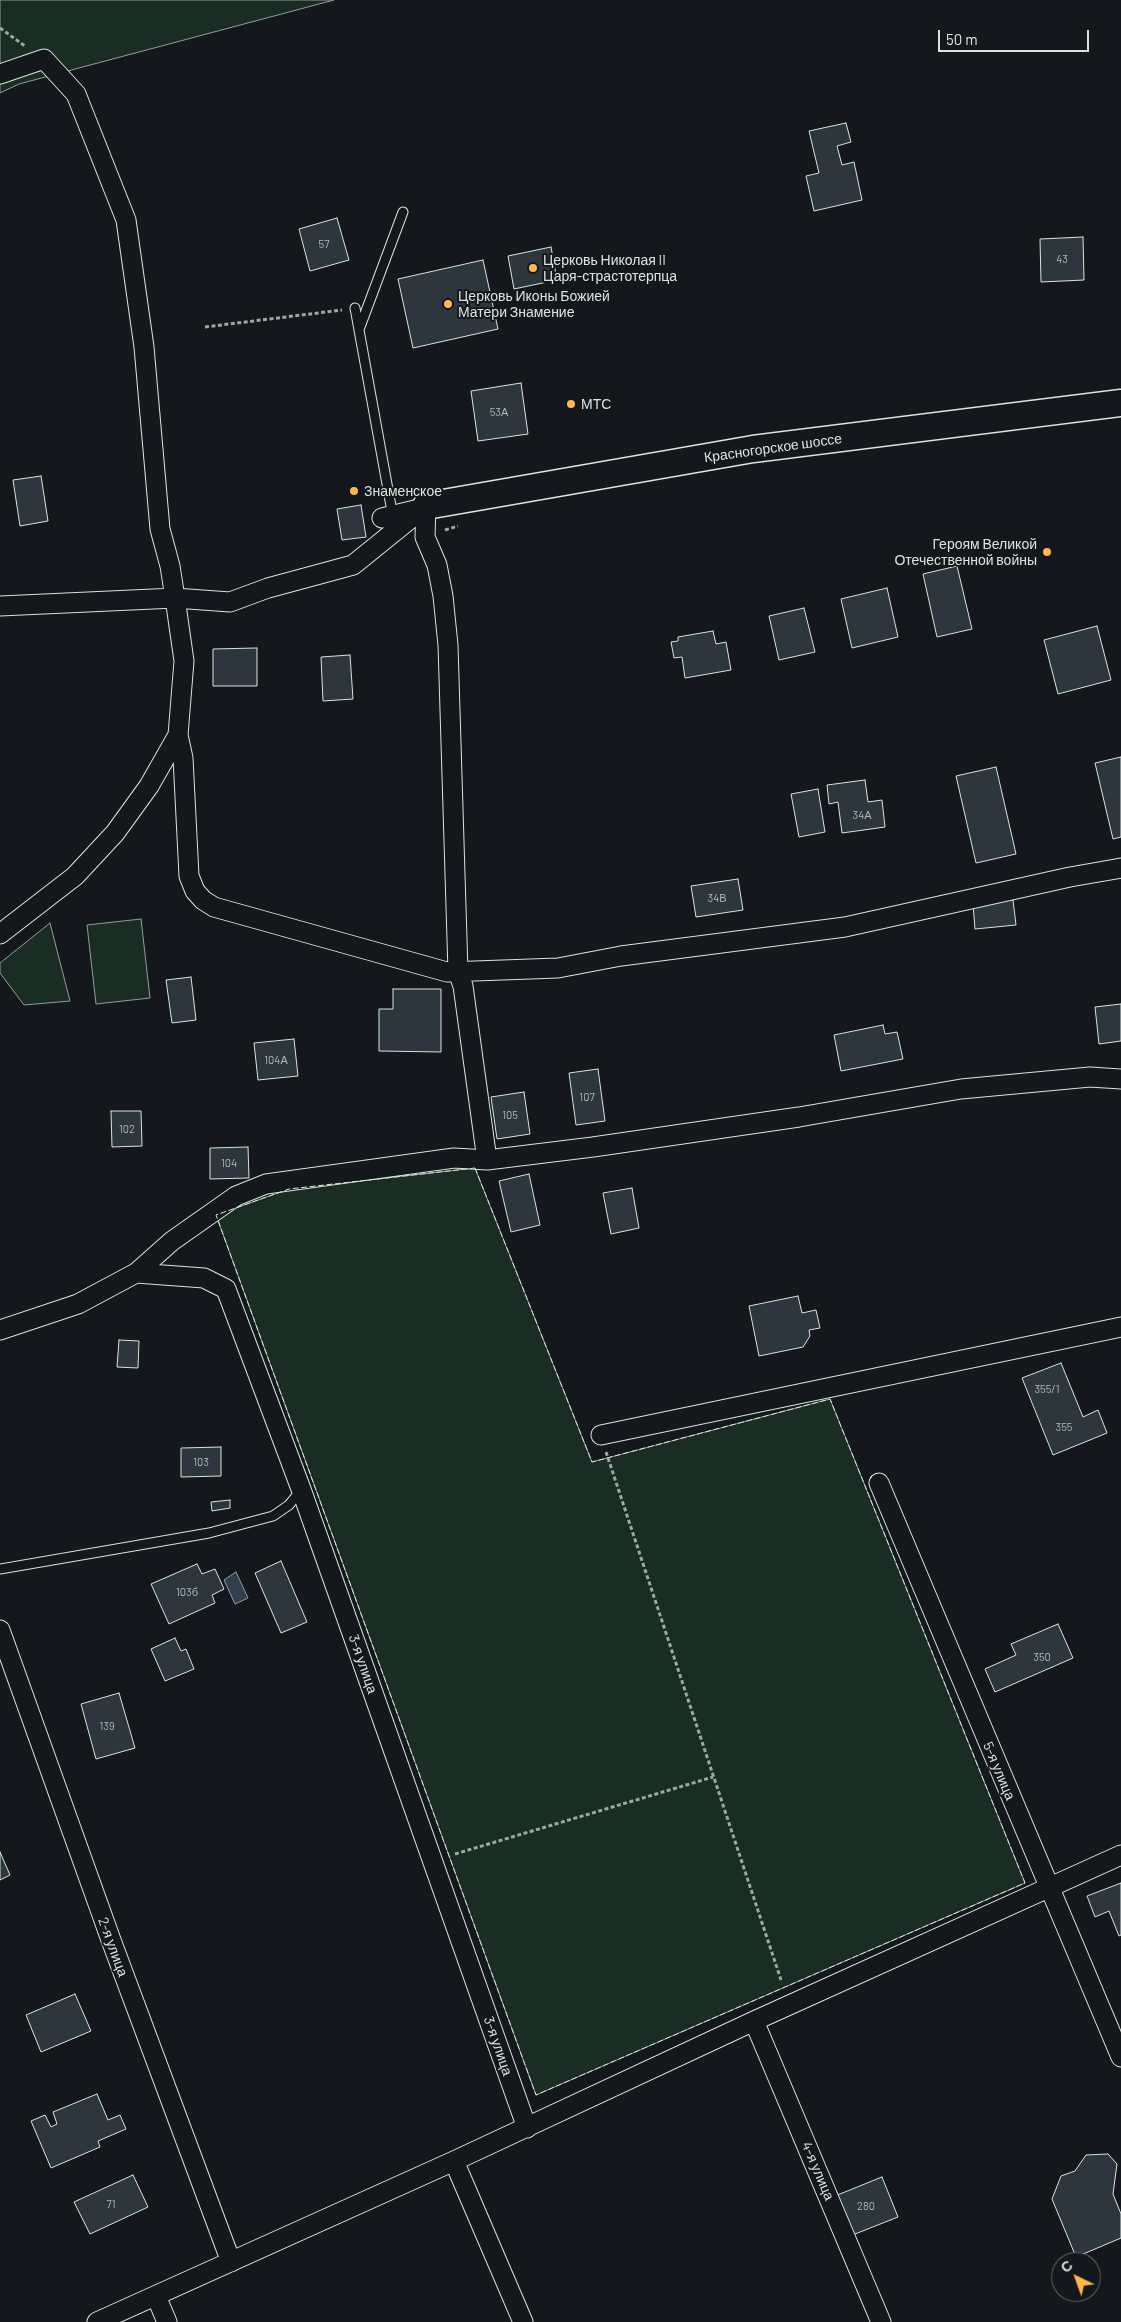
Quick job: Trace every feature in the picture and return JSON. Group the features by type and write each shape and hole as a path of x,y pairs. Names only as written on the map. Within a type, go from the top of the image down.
{"street":[{"path":"0,74 44,59 76,94 126,220 144,347 160,529 170,566 184,661 178,735 183,758 189,876 195,891 203,900 226,911 447,972 458,972 558,968 622,956 845,927 1070,877 1121,868"},
{"name":"Красногорское шоссе","path":"426,506 752,448 1121,403"},
{"path":"0,606 175,598 230,602 268,588 352,564 426,506"},
{"path":"388,518 426,506"},
{"path":"426,506 425,537 437,565 443,596 448,645 458,972 463,986 487,1160"},
{"path":"0,934 74,876 115,833 149,786 178,735"},
{"path":"0,1330 78,1304 136,1273 172,1241 228,1201 266,1184 454,1158 487,1160 592,1147 799,1117 961,1088 1090,1077 1121,1079"},
{"name":"3-я улица","path":"136,1273 204,1278 226,1289 301,1489 527,2128"},
{"path":"601,1435 1121,1328"},
{"name":"5-я улица","path":"879,1483 1048,1888 1121,2057"},
{"name":"2-я улица","path":"0,1630 111,1940 232,2262"},
{"path":"97,2322 527,2128 754,2021 1121,1855"},
{"name":"4-я улица","path":"754,2021 881,2322"},
{"path":"454,2161 523,2322"},
{"path":"156,2296 167,2322"}],"lane":[{"path":"359,328 403,212"},
{"path":"356,308 388,518"},
{"path":"0,1569 209,1533 236,1526 273,1516 289,1505 301,1489"}],"path":[{"path":"0,28 5,32"},
{"path":"205,327 356,308"},
{"path":"601,1435 781,1980"},
{"path":"455,1854 713,1777"}],"green space":[{"path":"0,0 334,0 19,84 0,93"},
{"path":"141,919 150,998 96,1004 87,925"},
{"path":"50,923 70,1001 24,1005 0,973 0,963"},
{"path":"475,1168 592,1462 830,1399 1025,1883 536,2095 216,1215 289,1189"}],"water":[{"path":"236,1572 248,1598 235,1604 224,1580"}],"building":[{"path":"846,123 851,142 837,146 842,165 854,162 862,200 814,211 806,176 819,173 809,131"},
{"path":"337,218 349,260 310,271 299,229"},
{"path":"1083,237 1084,280 1041,282 1040,239"},
{"name":"Церковь Николая II Царя-страстотерпца","path":"551,247 557,280 514,289 508,256"},
{"name":"Церковь Иконы Божией Матери Знамение","path":"483,260 498,329 413,348 398,279"},
{"path":"521,383 528,434 478,441 471,391"},
{"path":"41,476 48,521 20,526 13,480"},
{"path":"361,505 366,537 342,540 337,509"},
{"path":"957,566 972,629 937,637 923,574"},
{"path":"887,588 898,637 852,648 841,599"},
{"path":"804,608 815,652 779,660 769,616"},
{"path":"1097,626 1111,680 1058,694 1044,640"},
{"path":"713,631 716,644 726,642 731,670 685,678 682,657 674,658 671,642 678,641 678,637"},
{"path":"257,648 257,686 213,686 213,649"},
{"path":"350,655 353,699 323,701 321,657"},
{"path":"1121,757 1121,837 1113,839 1095,763"},
{"path":"996,767 1016,854 976,863 956,776"},
{"path":"865,780 868,802 882,800 885,827 842,833 838,802 829,804 827,785"},
{"path":"818,789 825,832 799,837 791,794"},
{"path":"738,879 743,910 696,917 691,886"},
{"path":"1013,900 1016,925 975,929 973,904"},
{"path":"191,977 196,1020 172,1023 166,980"},
{"path":"393,989 441,989 441,1052 379,1051 379,1009 393,1009"},
{"path":"1121,1004 1121,1041 1099,1044 1095,1007"},
{"path":"883,1025 885,1034 897,1032 903,1059 841,1071 834,1035"},
{"path":"294,1039 298,1076 258,1080 254,1043"},
{"path":"598,1069 605,1121 576,1125 569,1073"},
{"path":"524,1092 530,1134 497,1139 491,1097"},
{"path":"111,1111 141,1111 142,1146 112,1147"},
{"path":"248,1147 249,1178 210,1179 210,1148"},
{"path":"529,1174 540,1225 511,1232 499,1181"},
{"path":"632,1188 639,1228 611,1234 603,1193"},
{"path":"798,1296 802,1313 816,1310 820,1328 809,1330 810,1336 803,1347 759,1356 749,1306"},
{"path":"119,1340 139,1341 138,1368 117,1367"},
{"path":"1061,1363 1083,1417 1098,1410 1107,1433 1053,1455 1022,1378"},
{"path":"221,1447 221,1476 181,1477 181,1448"},
{"path":"230,1500 230,1508 212,1511 211,1502"},
{"path":"281,1561 307,1622 281,1633 255,1573"},
{"path":"197,1564 202,1574 215,1569 224,1589 212,1595 215,1603 169,1624 151,1584"},
{"path":"1058,1624 1073,1658 995,1692 985,1669 1016,1655 1011,1644"},
{"path":"175,1638 181,1651 186,1649 194,1669 165,1681 151,1649"},
{"path":"119,1693 135,1748 96,1759 81,1704"},
{"path":"0,1852 10,1875 0,1880"},
{"path":"1121,1883 1121,1935 1119,1936 1109,1911 1095,1917 1087,1896"},
{"path":"75,1994 91,2031 41,2052 26,2015"},
{"path":"97,2094 108,2120 120,2115 126,2129 98,2141 100,2147 51,2168 31,2121 45,2115 51,2127 57,2124 53,2112"},
{"path":"1108,2154 1117,2164 1113,2194 1121,2214 1121,2238 1088,2252 1074,2252 1052,2199 1061,2176 1075,2171 1086,2155"},
{"path":"133,2175 148,2207 90,2234 74,2202"},
{"path":"882,2177 898,2217 850,2236 835,2196"}],"fence":[{"path":"475,1168 592,1462 830,1399 1025,1883 536,2095 216,1215 289,1189 475,1168"}],"place":[{"name":"Церковь Николая II Царя-страстотерпца","path":"533,268"},
{"name":"Церковь Иконы Божией Матери Знамение","path":"448,304"},
{"name":"МТС","path":"571,404"},
{"name":"Знаменское","path":"354,491"},
{"name":"Героям Великой Отечественной войны","path":"1047,552"}]}
